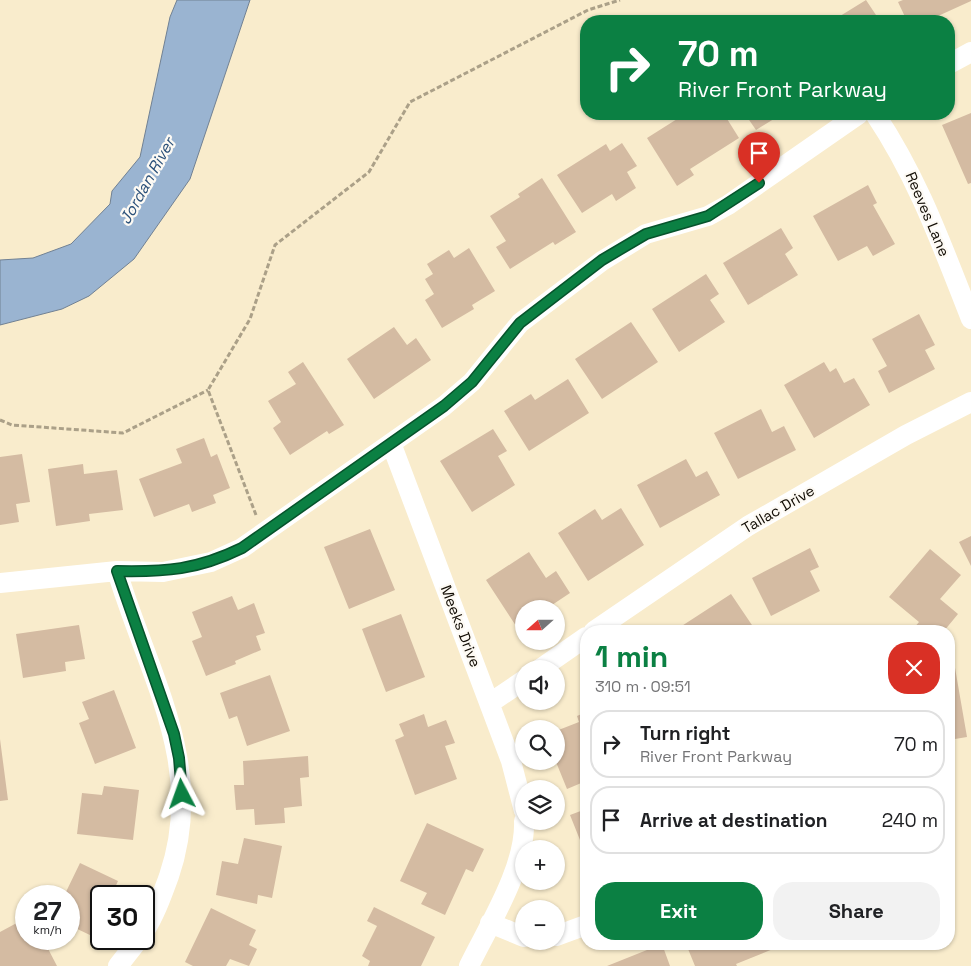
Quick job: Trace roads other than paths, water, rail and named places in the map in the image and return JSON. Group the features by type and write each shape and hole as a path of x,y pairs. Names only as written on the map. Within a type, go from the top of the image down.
{"street":[{"path":"955,61 971,52"},
{"path":"0,583 117,571 164,572 187,568 227,555 265,531 444,406 472,382 520,323 602,260 646,234 708,216 728,205 850,120"},
{"name":"Reeves Lane","path":"879,120 909,168 922,196 971,319"},
{"name":"Tallac Drive","path":"603,625 748,526 906,435 971,402"},
{"name":"Meeks Drive","path":"391,444 490,703 517,780"},
{"path":"117,571 174,734 182,782 182,807 176,855 155,911"},
{"path":"553,660 580,641"},
{"path":"490,703 515,686"},
{"path":"469,966 519,860 524,846 524,830"},
{"path":"490,923 515,933"},
{"path":"565,933 580,927"},
{"path":"118,966 130,950"}],"water":[{"name":"Jordan River","path":"177,0 250,0 190,179 134,259 89,296 62,309 0,325 0,260 33,258 71,244 110,204 112,191 140,157 170,17"}]}
